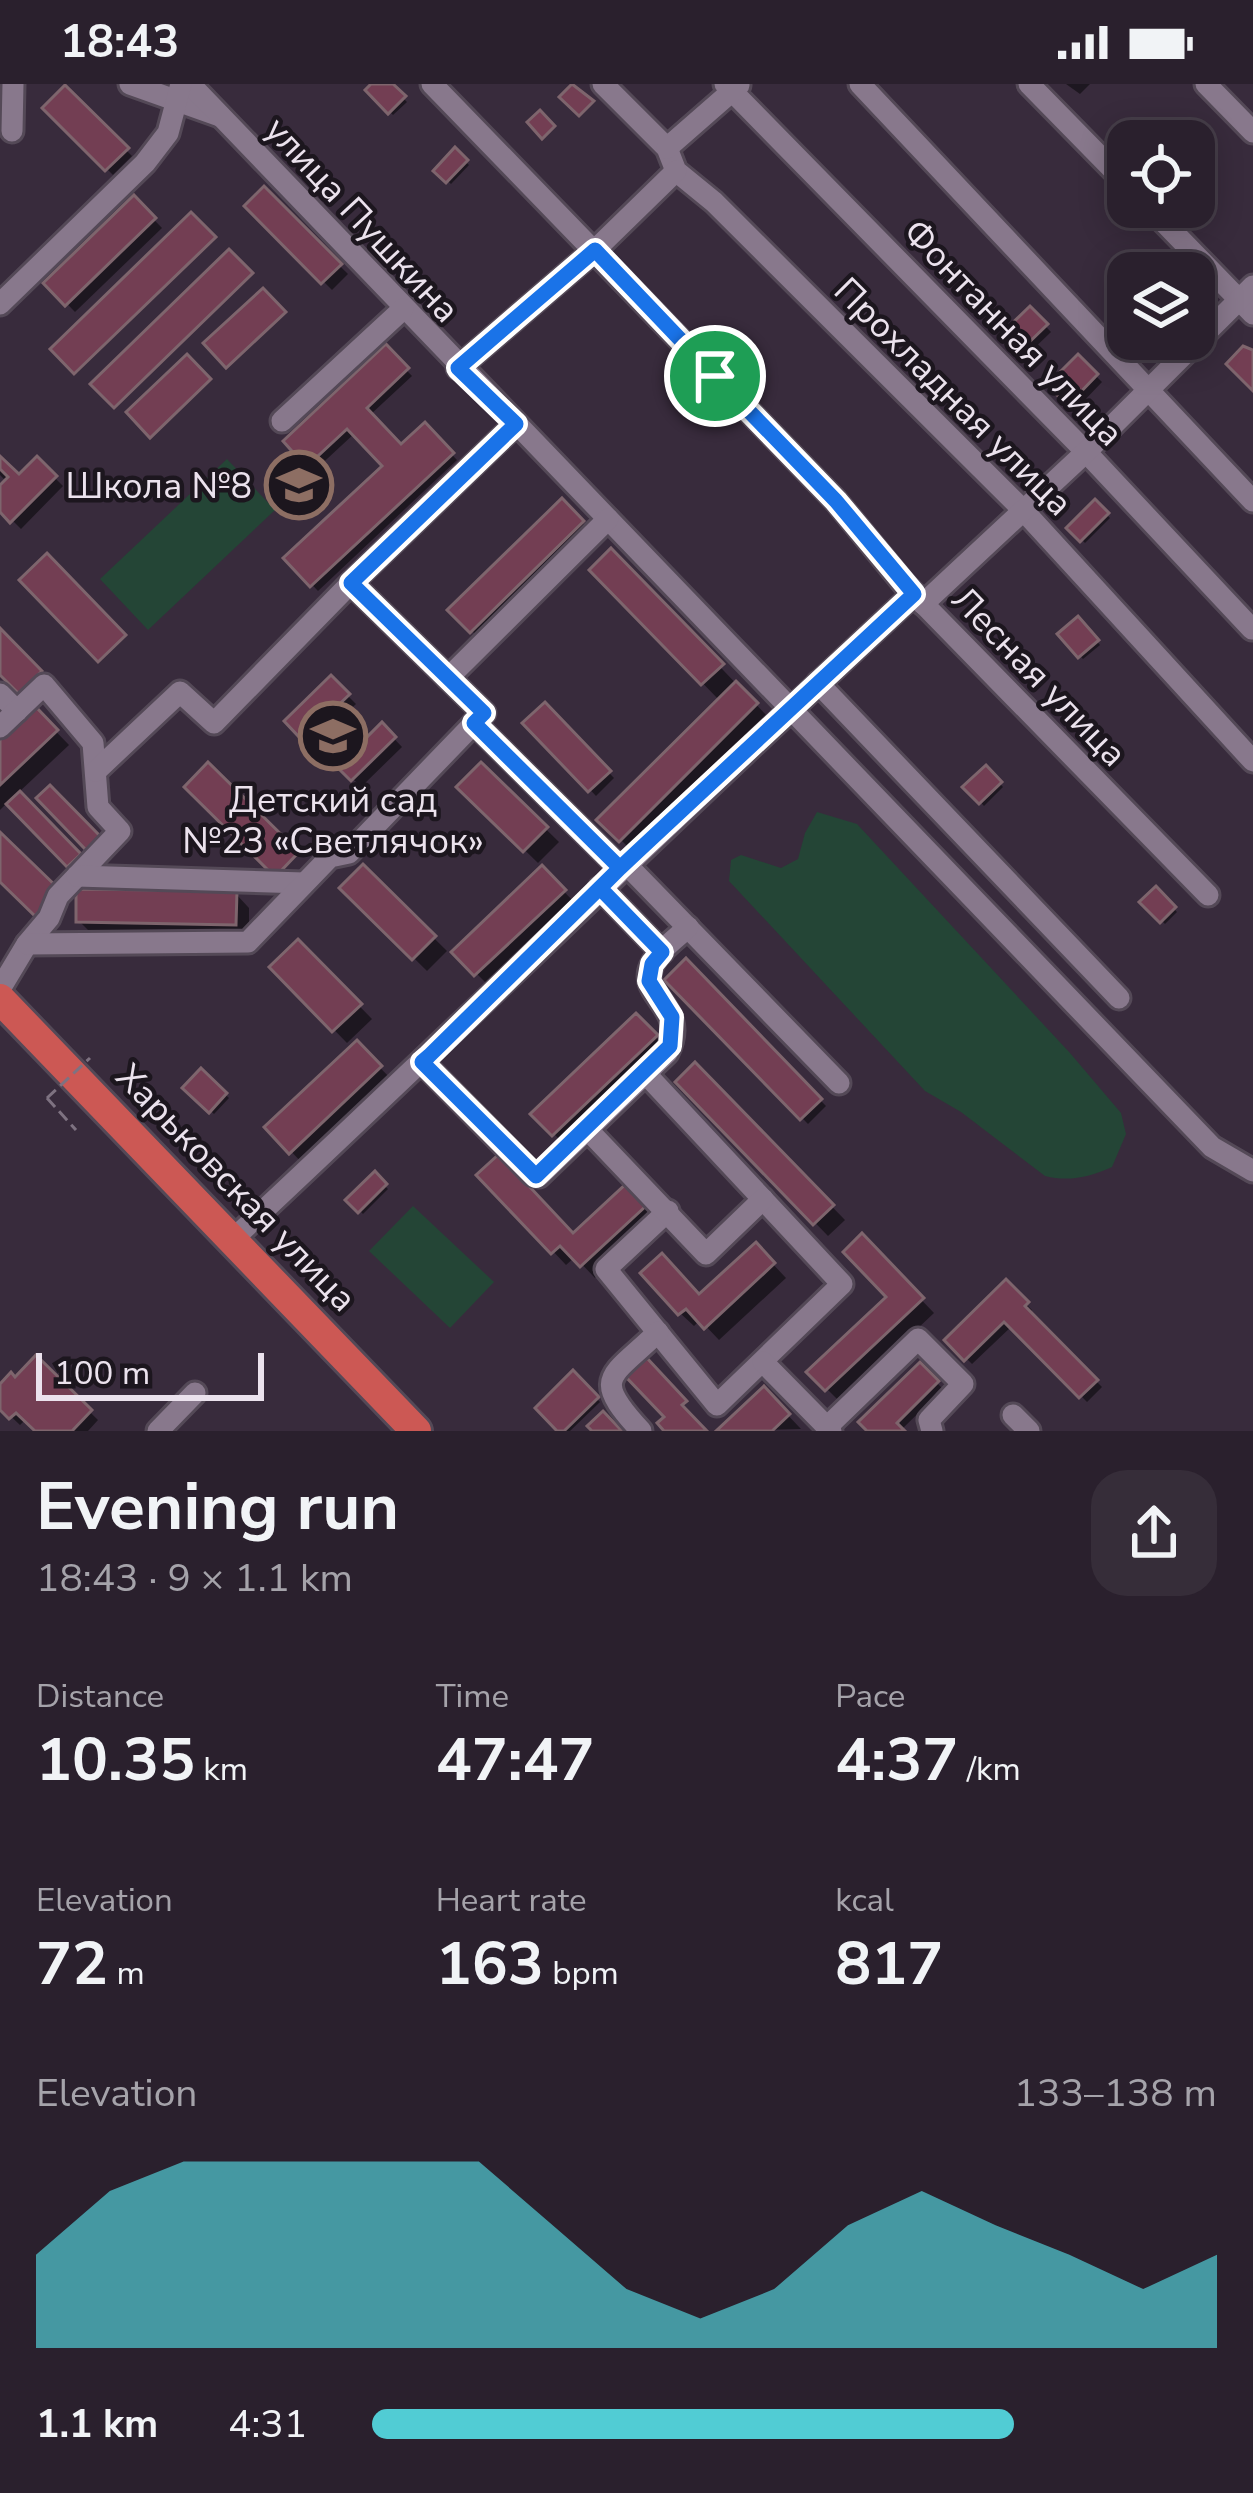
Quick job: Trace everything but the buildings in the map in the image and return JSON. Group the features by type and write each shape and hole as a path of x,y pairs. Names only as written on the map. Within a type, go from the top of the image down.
{"highway":[{"name":"Харьковская улица","path":"0,999 416,1431"}],"street":[{"path":"11,131 13,84"},
{"path":"0,304 145,163 168,133 182,90 130,84"},
{"name":"Лесная улица","path":"432,84 836,501 918,599 1208,895"},
{"name":"Прохладная улица","path":"603,84 667,148 676,171 715,202 1023,510 1253,761"},
{"path":"860,84 1253,500"},
{"path":"1029,84 1107,164"},
{"path":"1207,84 1253,132"},
{"path":"667,148 732,86"},
{"name":"Фонтанная улица","path":"732,86 1252,629"},
{"name":"улица Пушкина","path":"182,90 221,116 1212,1148 1253,1172"},
{"path":"458,368 595,250 676,171"},
{"path":"231,1241 818,683 1023,510 1249,300 1172,228"},
{"path":"282,421 403,309"},
{"path":"96,771 181,692 214,723 516,424"},
{"path":"448,678 608,519"},
{"path":"27,944 248,942 330,857 349,854 484,713 351,583"},
{"path":"818,683 1119,998"},
{"path":"0,694 8,719 44,685 93,743 98,807 120,831 58,896 49,918 0,988"},
{"path":"474,723 688,927 839,1083"},
{"path":"77,876 304,883"},
{"path":"600,888 662,952"},
{"path":"422,1062 539,1176 667,1053 673,1038 672,1017 649,981 652,964 688,927"},
{"path":"645,1073 842,1284 717,1405 605,1269 668,1211"},
{"path":"587,1130 706,1255 763,1199"},
{"path":"641,1431 611,1398 610,1388 614,1376 658,1332"},
{"path":"763,1362 829,1429 918,1339 963,1384 929,1420 932,1431"},
{"path":"158,1431 195,1393"}],"path":[{"path":"76,1130 46,1098 90,1058"}],"green space":[{"path":"227,459 275,510 148,630 100,579"},
{"path":"817,812 857,824 1121,1113 1126,1134 1112,1167 1079,1178 1045,1176 961,1112 925,1091 729,881 731,860 741,855 781,868 798,859"},
{"path":"413,1206 494,1282 450,1328 369,1251"}],"place":[{"name":"Школа №8","path":"299,485"},
{"name":"Детский сад №23 «Светлячок»","path":"333,736"}],"route":[{"path":"715,376 595,250 458,368 516,424 351,583 484,713 474,723 620,868 600,888 662,952 652,964 649,981 672,1017 667,1053 536,1176 422,1062 620,868 914,594 836,501 715,376"}]}
